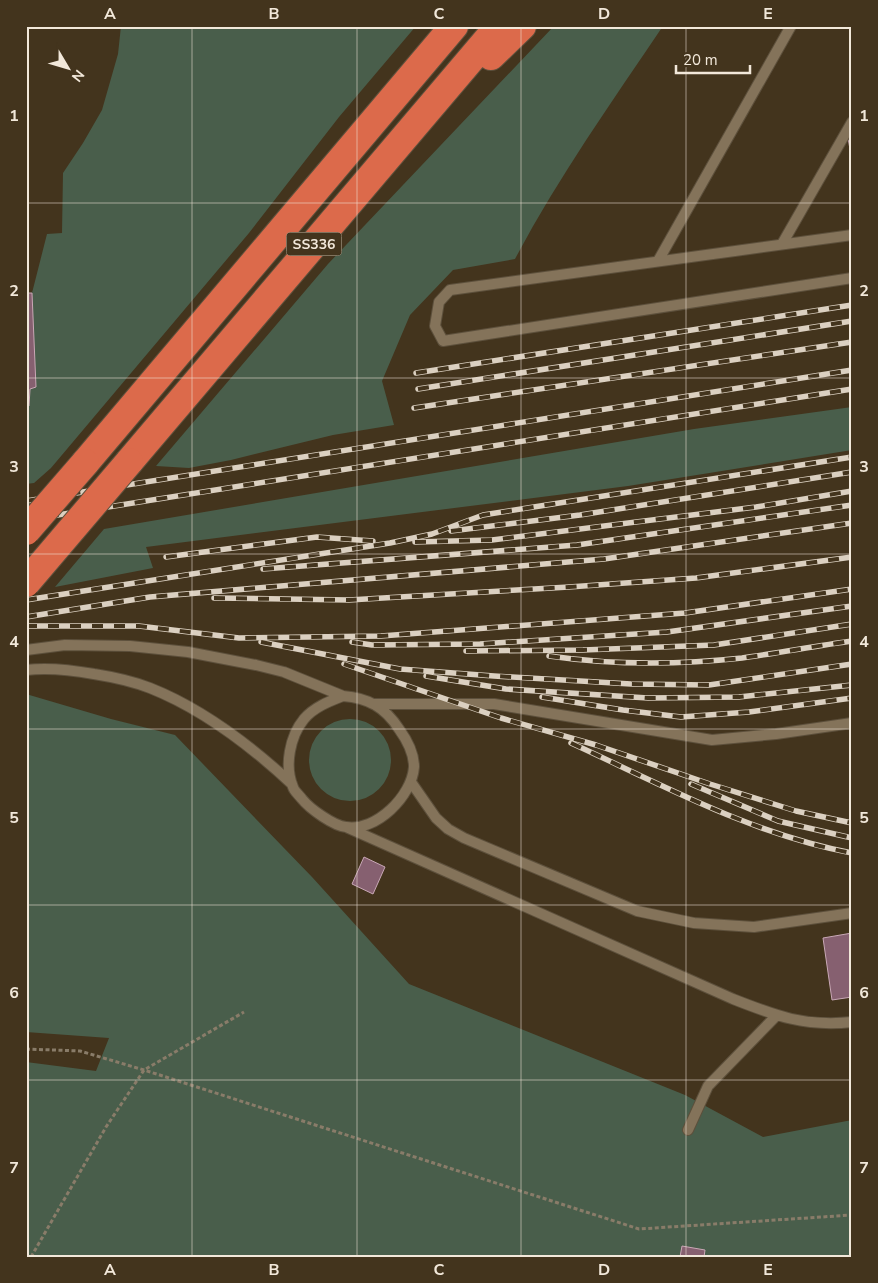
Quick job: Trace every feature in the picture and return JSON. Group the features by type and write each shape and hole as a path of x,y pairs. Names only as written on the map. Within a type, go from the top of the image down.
{"highway":[{"path":"381,113 444,26"},
{"name":"SS336","path":"26,531 454,26"},
{"name":"SS336","path":"26,583 499,26"},
{"path":"408,134 522,26"}],"lane":[{"path":"658,261 791,26"},
{"path":"782,244 852,122"},
{"path":"852,235 450,290 438,302 435,326 443,341 852,278"},
{"path":"26,650 74,645 130,646 188,652 284,672 343,696 357,697 374,704 391,716 411,749 414,766 411,782 400,801 387,812 368,825 346,828"},
{"path":"26,670 38,668 69,669 127,680 149,688 172,698 221,727 292,784"},
{"path":"343,696 322,704 304,718 292,741 288,771 293,788 306,804 322,816 733,999 776,1016 792,1020 830,1024 852,1022"},
{"path":"374,704 494,704 712,740 776,734 852,723"},
{"path":"411,782 436,818 464,838 637,911 694,923 754,927 852,913"},
{"path":"688,1130 708,1086 776,1016"}],"path":[{"path":"31,1257 106,1127 144,1070 244,1012"},
{"path":"26,1049 80,1051 639,1229 852,1215"}],"green space":[{"path":"121,26 416,26 339,117 249,233 51,468 34,483 26,484 26,407 29,406 30,389 36,387 32,293 47,234 62,233 63,173 102,110 118,54"},
{"path":"554,26 663,26 567,170 515,259 453,270 410,315 382,381 394,425 333,435 231,460 189,468 156,466 328,264"},
{"path":"852,407 852,450 628,486 146,547 153,568 55,587 104,529 694,429"},
{"path":"26,694 111,719 175,735 312,877 409,984 685,1095 763,1137 852,1120 852,1257 26,1257 26,1062 96,1071 109,1038 26,1032"},
{"path":"350,719 366,722 379,731 388,744 391,760 388,776 379,789 366,798 350,801 334,798 321,789 312,776 309,760 312,744 321,731 334,722"}],"building":[{"path":"847,131 852,131 852,162"},
{"path":"26,293 32,293 36,387 30,389 29,406 26,407"},
{"path":"364,857 385,867 373,894 352,884"},
{"path":"852,933 852,997 832,1000 823,938"},
{"path":"682,1246 705,1250 704,1257 680,1257"}],"railway":[{"path":"416,373 852,305"},
{"path":"418,389 852,321"},
{"path":"414,408 852,342"},
{"path":"26,501 852,370"},
{"path":"26,520 852,389"},
{"path":"26,600 390,543 432,534 483,515 852,457"},
{"path":"451,531 580,515 852,472"},
{"path":"415,542 492,540 756,507 852,491"},
{"path":"263,569 577,545 852,505"},
{"path":"26,617 150,597 604,559 852,523"},
{"path":"166,557 317,537 373,541"},
{"path":"214,598 349,600 569,587 696,578 852,557"},
{"path":"26,626 139,626 239,638 381,636 685,613 852,589"},
{"path":"352,642 372,645 480,644 667,632 852,606"},
{"path":"466,651 583,650 714,645 852,624"},
{"path":"549,656 645,663 694,662 742,658 852,641"},
{"path":"261,642 400,669 631,684 709,685 852,664"},
{"path":"344,664 501,718 596,745 796,811 852,823"},
{"path":"426,676 506,689 648,698 739,697 852,685"},
{"path":"542,697 681,717 749,712 852,698"},
{"path":"571,743 708,807 743,821 815,845 852,853"},
{"path":"691,784 778,821 852,838"}]}
